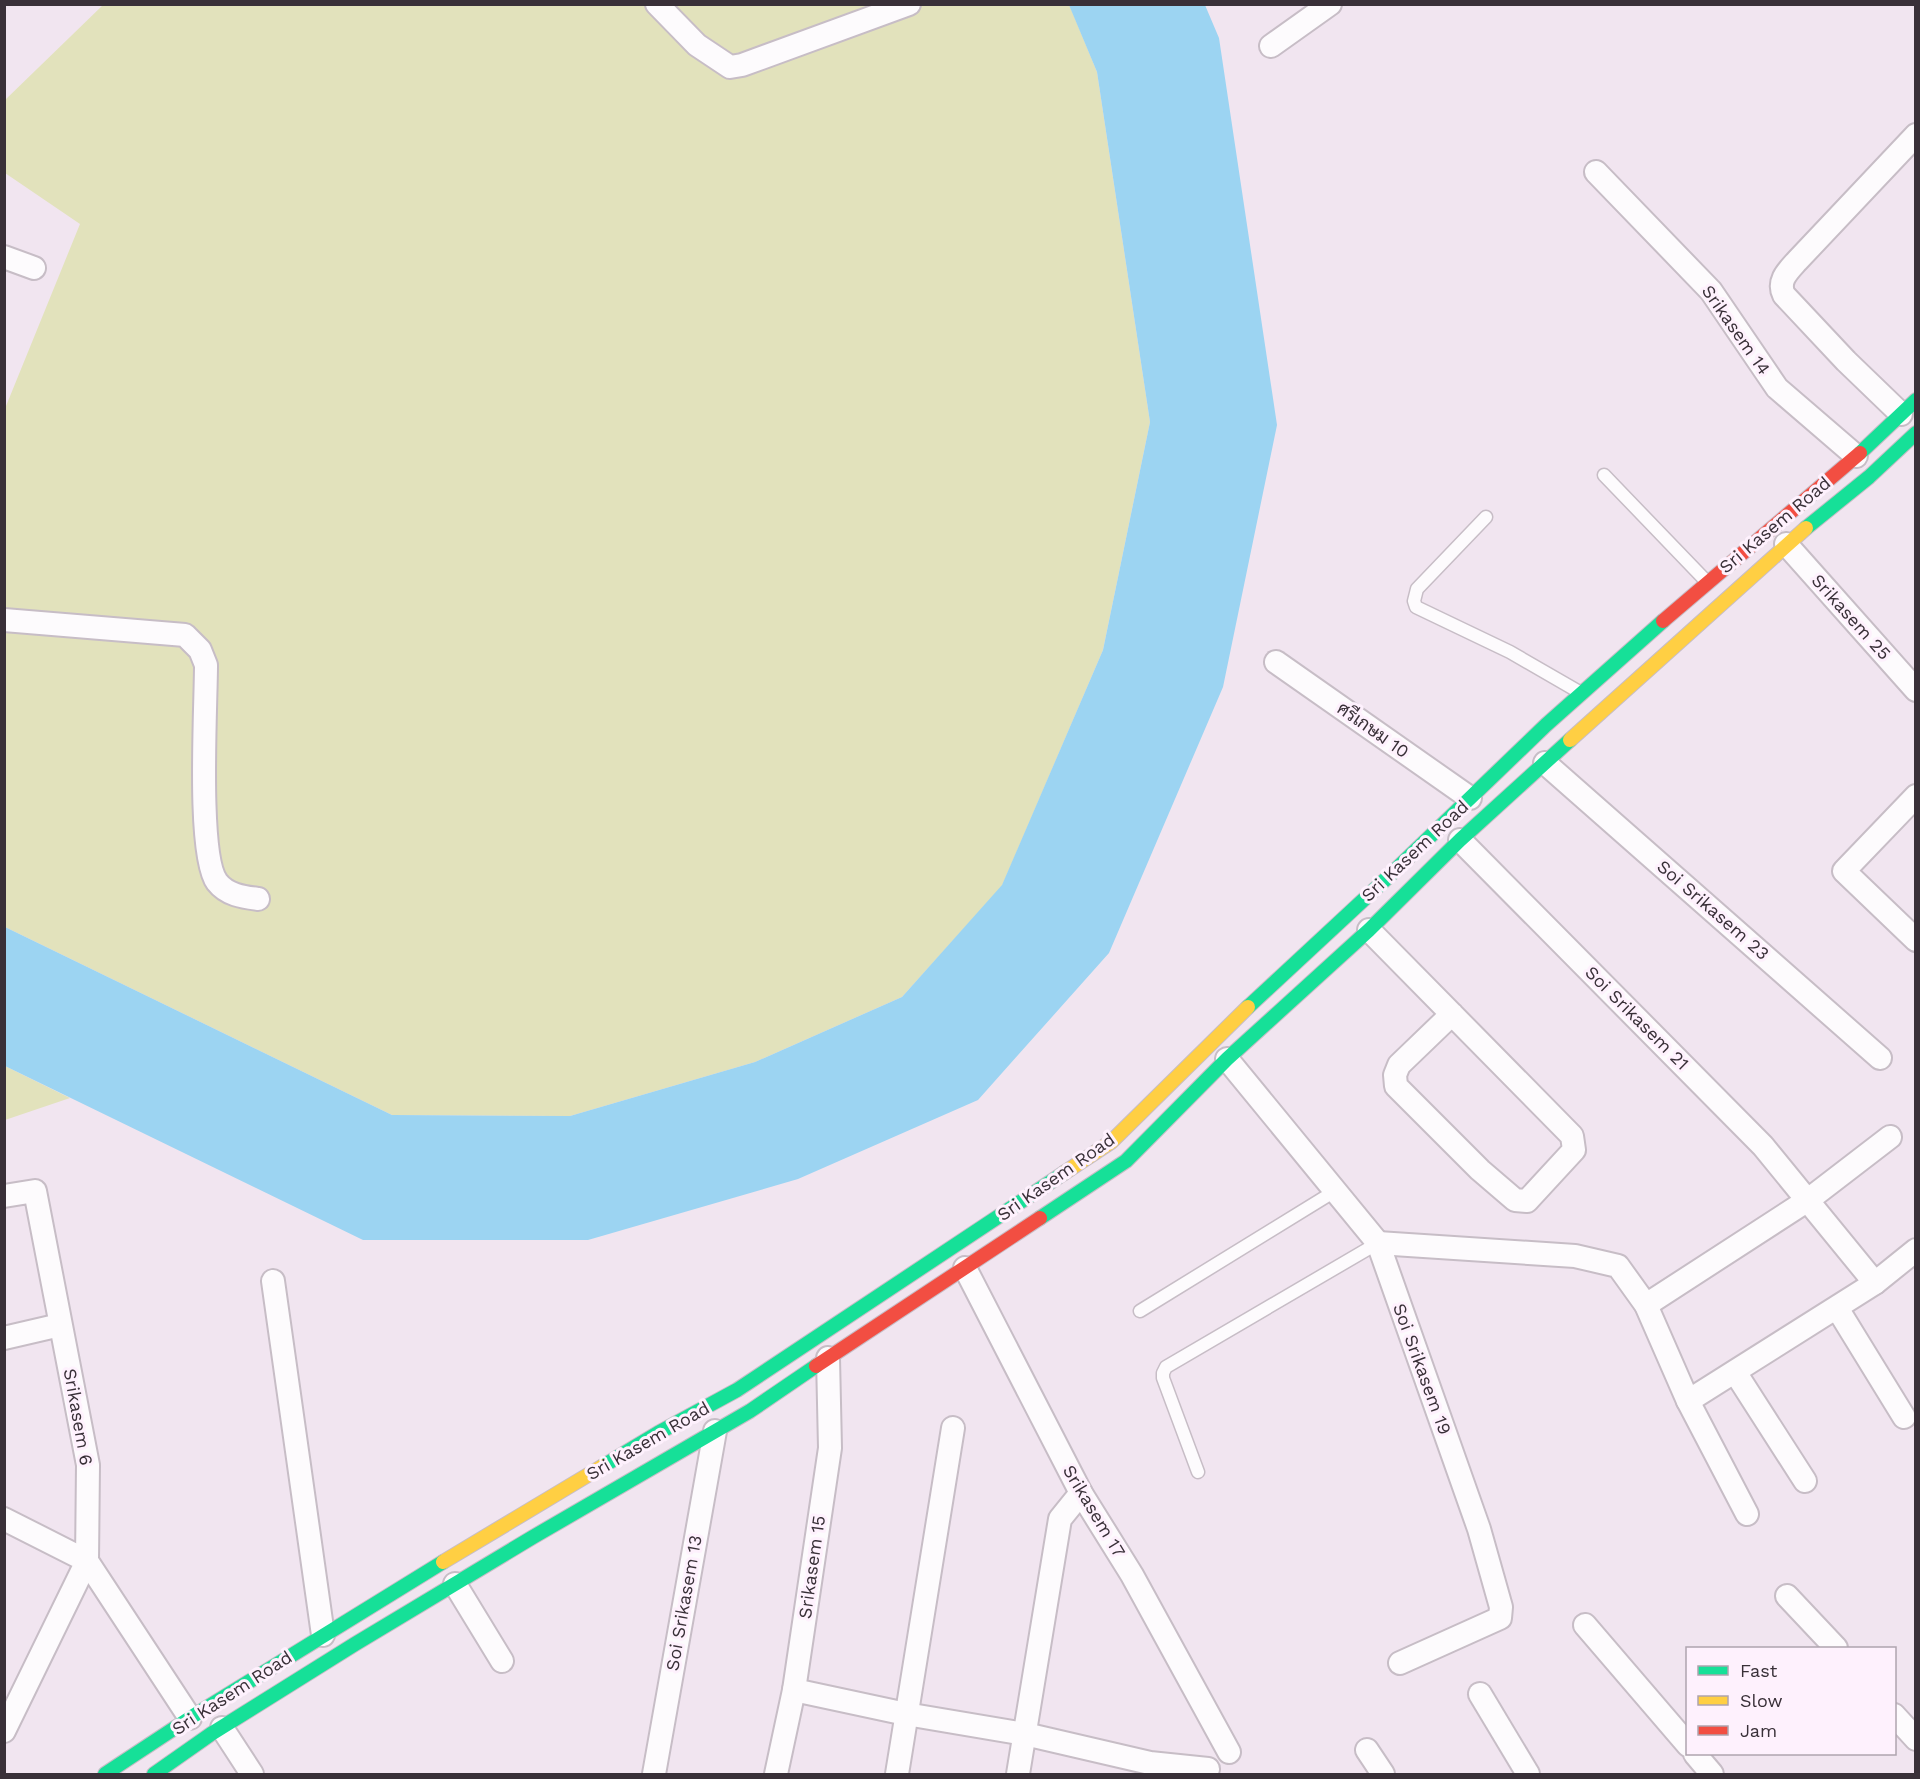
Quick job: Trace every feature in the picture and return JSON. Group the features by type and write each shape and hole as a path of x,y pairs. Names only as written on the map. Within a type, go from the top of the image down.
{"main road":[{"name":"Sri Kasem Road","path":"105,1774 323,1635 658,1433 737,1390 1111,1142 1224,1029 1388,878 1581,693 1856,456 1908,407"},
{"name":"Sri Kasem Road","path":"154,1774 222,1728 454,1584 750,1411 1126,1161 1227,1059 1369,930 1460,840 1786,544 1869,477 1916,433"},
{"path":"1143,1109 1150,1123 1162,1124"},
{"path":"1127,1125 1142,1128 1147,1140"}],"street":[{"path":"657,4 697,45 730,67 742,65 909,4"},
{"path":"1271,46 1330,4"},
{"path":"1908,407 1846,361 1780,288 1782,281 1797,261 1916,135"},
{"name":"Srikasem 14","path":"1596,172 1711,291 1777,388 1856,456"},
{"path":"4,257 34,268"},
{"name":"Srikasem 25","path":"1786,544 1916,690"},
{"path":"4,620 185,635 200,650 206,665 204,812 211,872 218,884 236,896 258,899"},
{"name":"ศรีเกษม 10","path":"1276,662 1470,798"},
{"name":"Soi Srikasem 23","path":"1545,763 1880,1058"},
{"path":"1916,796 1844,871 1916,940"},
{"name":"Soi Srikasem 21","path":"1460,840 1762,1146 1809,1200 1875,1283"},
{"path":"1369,930 1452,1014 1572,1136 1574,1150 1527,1201 1515,1200 1480,1170 1396,1086 1395,1075 1399,1065 1452,1014"},
{"name":"Soi Srikasem 19","path":"1227,1059 1378,1243 1479,1529 1501,1607 1500,1618 1400,1663"},
{"path":"1646,1305 1809,1200 1890,1137"},
{"name":"Srikasem 6","path":"4,1196 35,1191 88,1465 87,1561"},
{"path":"1378,1243 1575,1256 1618,1266 1646,1305 1688,1401 1747,1514"},
{"path":"1688,1401 1875,1283 1916,1250"},
{"name":"Srikasem 17","path":"965,1268 1081,1493 1132,1575 1229,1752"},
{"path":"273,1281 323,1635"},
{"path":"1837,1308 1904,1417"},
{"path":"4,1338 60,1325"},
{"name":"Srikasem 15","path":"776,1774 794,1690 830,1448 828,1358"},
{"path":"1735,1372 1805,1481"},
{"path":"897,1774 953,1428"},
{"name":"Soi Srikasem 13","path":"654,1774 715,1431"},
{"path":"1018,1774 1060,1519 1081,1493"},
{"path":"4,1519 87,1561 190,1718"},
{"path":"4,1731 87,1561"},
{"path":"454,1584 502,1661"},
{"path":"1788,1596 1835,1647"},
{"path":"1585,1624 1686,1743"},
{"path":"794,1690 906,1714 1025,1734 1149,1769 1208,1769"},
{"path":"1480,1694 1528,1774"},
{"path":"1896,1717 1916,1739"},
{"path":"222,1728 252,1774"},
{"path":"1367,1749 1383,1774"},
{"path":"1696,1755 1712,1774"}],"lane":[{"path":"1604,475 1707,583"},
{"path":"1486,517 1417,589 1414,601 1416,607 1502,648 1581,693"},
{"path":"1140,1311 1335,1191"},
{"path":"1198,1472 1163,1378 1166,1367 1378,1243"}],"green space":[{"path":"1069,4 1097,72 1150,422 1103,650 1002,886 902,997 755,1062 570,1116 392,1115 5,927 4,411 80,224 5,173 5,100 103,5"},
{"path":"5,1066 70,1098 5,1120"}],"water":[{"path":"1069,5 1205,5 1219,38 1277,425 1223,687 1109,953 978,1100 798,1179 588,1240 363,1240 5,1066 5,927 392,1115 570,1116 755,1062 902,997 1002,885 1103,650 1150,422 1097,72"}],"traffic: fast":[{"path":"1860,453 1916,400"},
{"path":"1806,528 1869,477 1916,433"},
{"path":"1248,1007 1387,878 1546,725 1663,621"},
{"path":"1040,1218 1126,1161 1227,1059 1369,930 1460,840 1570,740"},
{"path":"603,1466 737,1390 1064,1173"},
{"path":"154,1774 211,1734 355,1644 750,1411 816,1366"},
{"path":"105,1774 190,1718 443,1562"}],"traffic: slow":[{"path":"1570,740 1806,528"},
{"path":"1064,1173 1111,1142 1248,1007"},
{"path":"443,1562 603,1466"}],"traffic: jam":[{"path":"1663,621 1860,453"},
{"path":"816,1366 1040,1218"}]}
